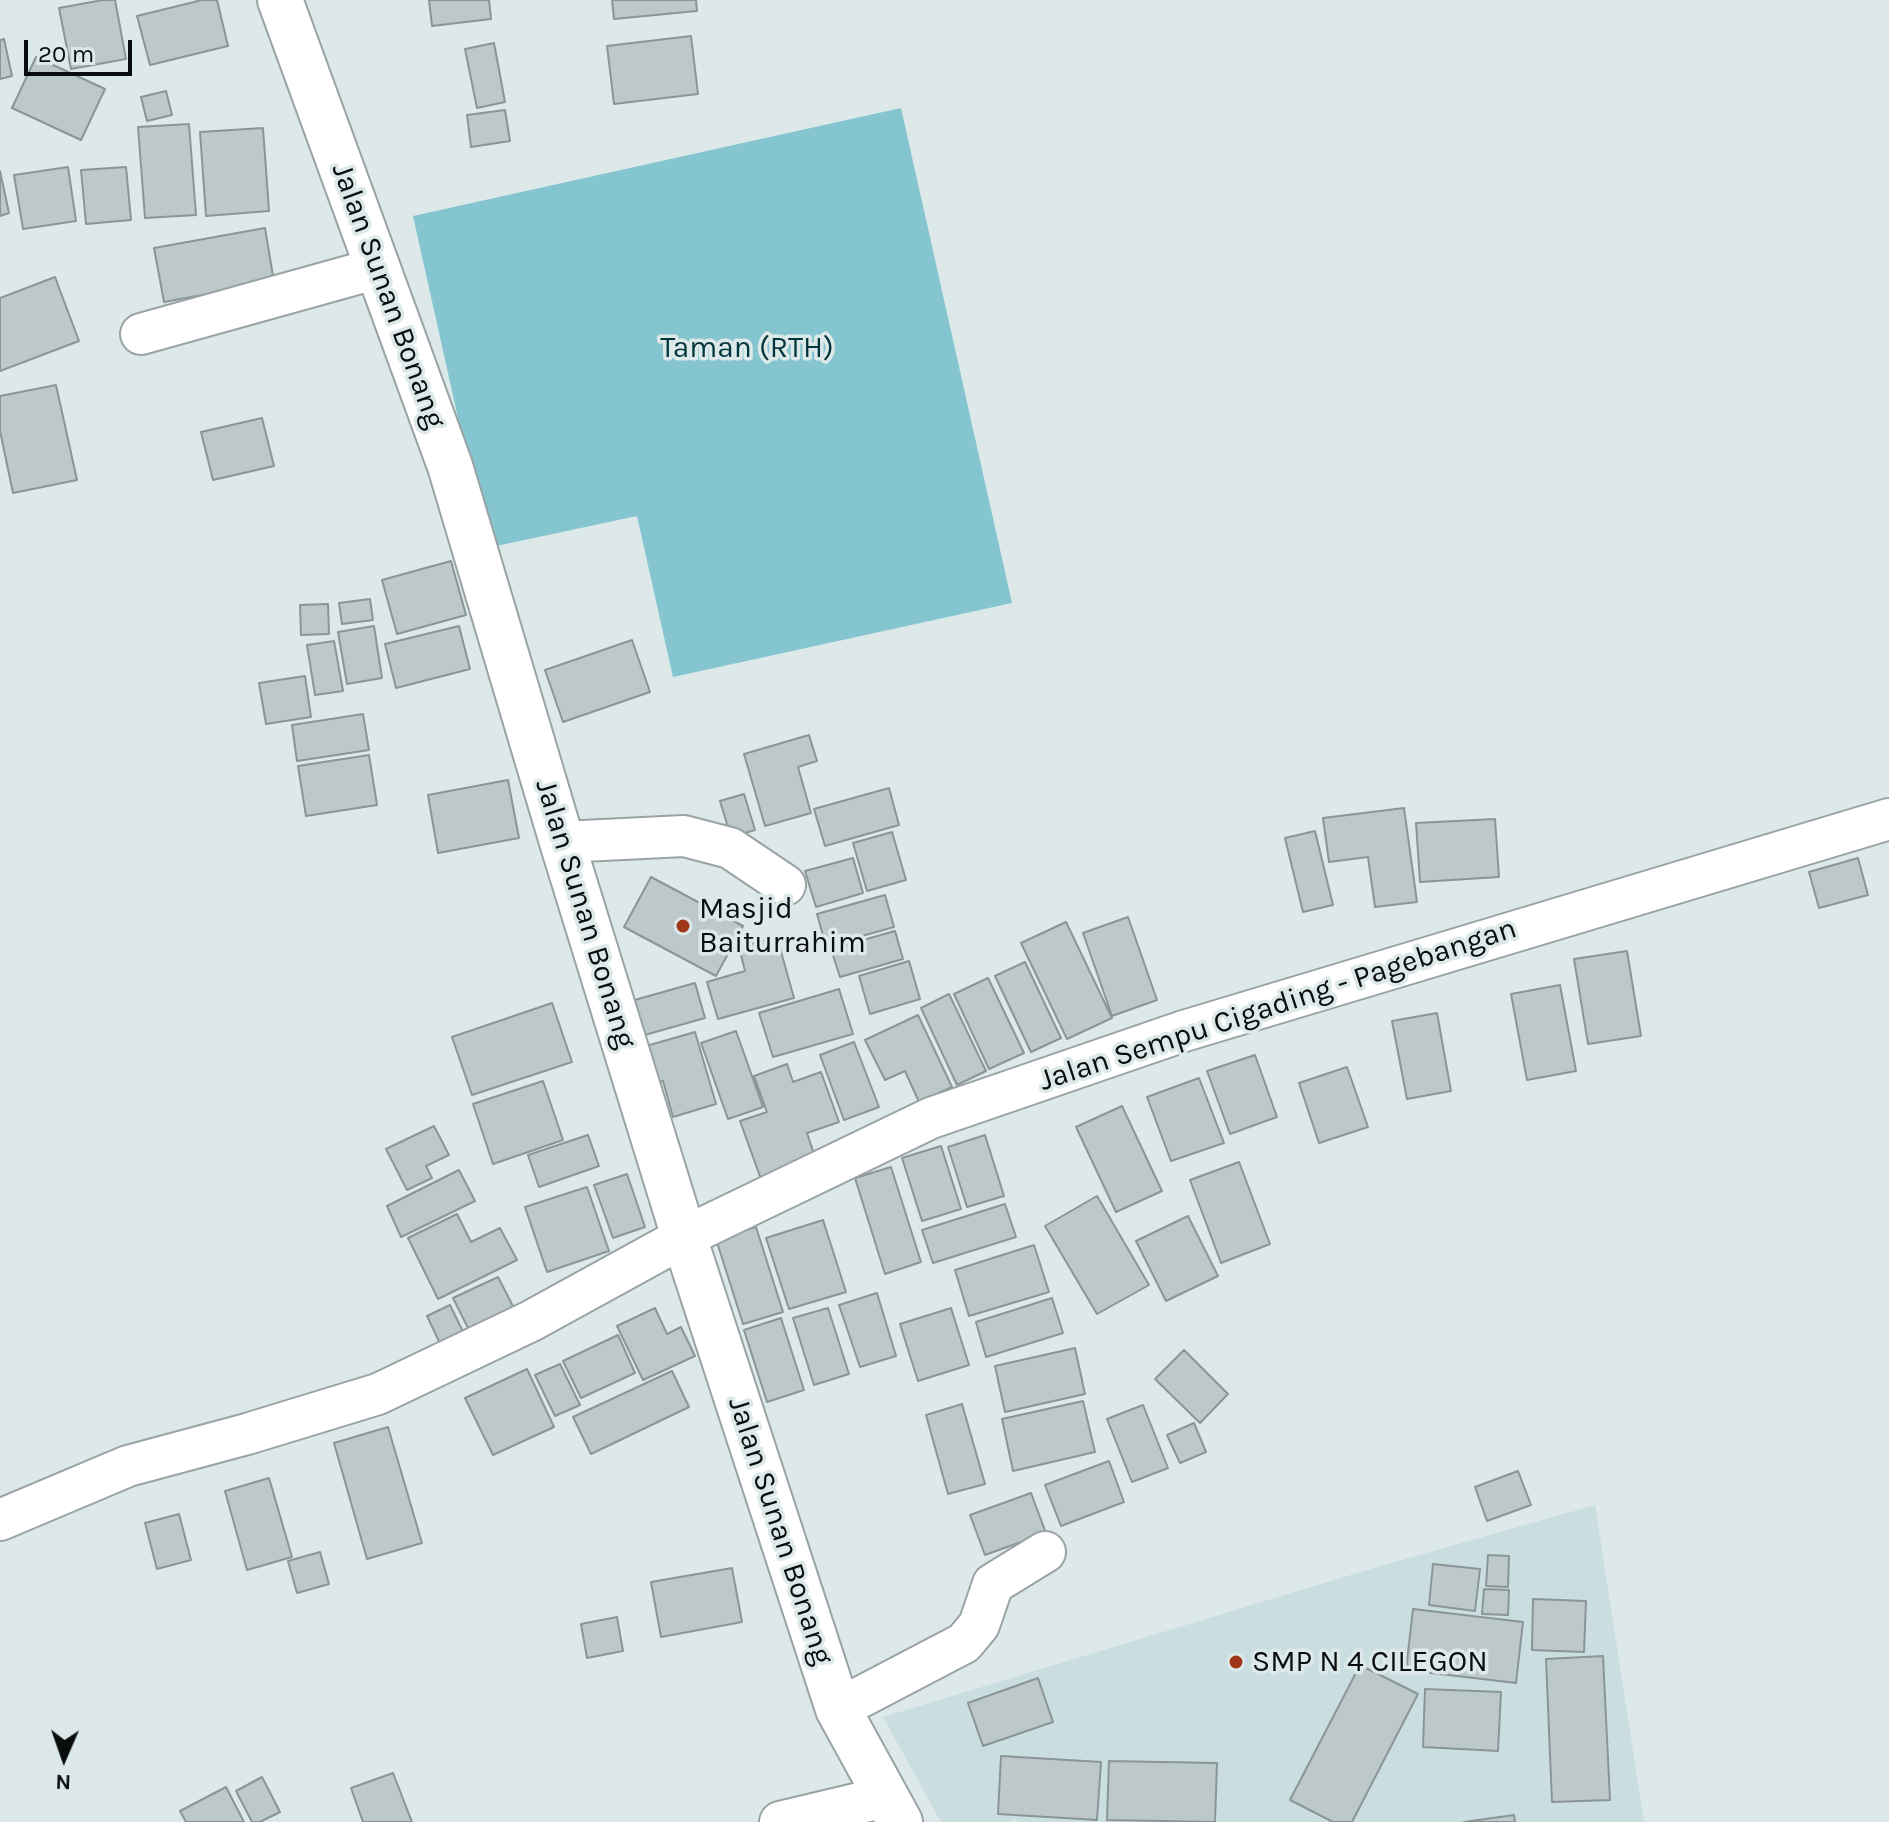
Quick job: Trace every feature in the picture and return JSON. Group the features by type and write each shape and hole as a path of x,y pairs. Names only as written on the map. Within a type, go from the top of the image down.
{"street":[{"name":"Jalan Sunan Bonang","path":"280,0 450,466 684,1237 838,1709 892,1810"},
{"path":"141,334 378,268"},
{"name":"Jalan Sempu Cigading - Pagebangan","path":"0,1520 128,1466 378,1394 531,1321 684,1237 931,1118 1184,1031 1889,819"},
{"path":"562,842 684,836 730,848 785,885"},
{"path":"838,1709 964,1643 979,1625 993,1584 1045,1552"},
{"path":"780,1822 892,1810"}],"shaded area":[{"name":"SMP N 4 CILEGON","path":"1595,1505 1644,1822 1352,1822 1418,1694 1360,1665 1290,1800 1333,1822 1215,1822 1216,1763 1109,1761 1108,1820 1189,1822 1017,1822 1015,1819 1010,1822 941,1822 883,1717 1377,1567","holes":["1433,1565 1480,1569 1475,1610 1429,1605","1533,1600 1586,1601 1584,1652 1532,1650","1413,1609 1523,1622 1516,1682 1406,1670","1603,1656 1610,1800 1552,1802 1546,1659","1038,1679 1052,1722 983,1746 968,1703","1425,1689 1501,1692 1498,1750 1423,1747","1001,1756 1101,1763 1097,1820 998,1814"]}],"green space":[{"name":"Taman (RTH)","path":"901,108 1012,603 673,677 637,516 487,548 413,216"}],"building":[{"path":"115,0 126,59 71,69 59,8"},
{"path":"202,0 217,0 228,46 150,65 137,16"},
{"path":"429,0 489,0 491,19 432,26"},
{"path":"612,0 696,0 697,11 614,19"},
{"path":"691,36 698,94 614,104 607,46"},
{"path":"4,39 12,76 0,79 0,40"},
{"path":"494,43 505,102 477,108 465,49"},
{"path":"36,57 105,89 81,140 12,108"},
{"path":"166,91 172,115 147,121 141,97"},
{"path":"505,110 510,141 471,147 467,115"},
{"path":"189,124 196,215 145,218 138,127"},
{"path":"263,128 269,211 206,216 200,132"},
{"path":"68,167 76,221 23,229 14,175"},
{"path":"126,167 131,220 86,224 81,170"},
{"path":"0,171 9,213 0,216"},
{"path":"265,228 274,282 164,302 154,248"},
{"path":"55,277 79,341 0,371 0,298"},
{"path":"56,385 77,480 13,493 0,431 0,396"},
{"path":"262,418 274,466 213,480 201,432"},
{"path":"451,561 466,615 397,634 382,580"},
{"path":"370,599 373,620 342,624 339,603"},
{"path":"328,604 329,634 301,635 300,605"},
{"path":"374,626 382,678 347,684 338,632"},
{"path":"459,626 470,669 396,688 385,644"},
{"path":"632,640 650,692 563,722 545,670"},
{"path":"334,641 343,691 315,695 307,645"},
{"path":"305,676 311,717 266,724 259,683"},
{"path":"363,714 369,750 297,761 292,725"},
{"path":"809,735 817,761 798,767 811,813 765,826 744,754"},
{"path":"369,755 377,805 306,816 298,766"},
{"path":"508,780 519,838 438,853 428,795"},
{"path":"889,788 899,825 825,846 814,809"},
{"path":"744,794 755,830 731,837 720,801"},
{"path":"1404,808 1417,902 1375,907 1368,857 1329,862 1323,818"},
{"path":"1495,819 1499,877 1420,882 1416,823"},
{"path":"1315,831 1333,905 1303,912 1285,838"},
{"path":"892,832 906,880 867,891 853,843"},
{"path":"853,858 863,893 816,907 805,871"},
{"path":"1858,858 1868,895 1819,908 1809,872"},
{"name":"Masjid Baiturrahim","path":"651,877 743,926 716,976 624,927"},
{"path":"885,895 894,927 826,946 817,914"},
{"path":"1128,917 1157,1000 1112,1016 1083,933"},
{"path":"1066,922 1112,1018 1067,1039 1021,943"},
{"path":"895,931 903,959 840,977 831,949"},
{"path":"777,937 794,998 718,1019 707,982 745,971 739,947"},
{"path":"1627,951 1641,1036 1588,1044 1574,959"},
{"path":"909,961 920,999 870,1014 859,976"},
{"path":"1025,962 1061,1038 1031,1052 995,976"},
{"path":"988,978 1024,1053 989,1069 954,994"},
{"path":"695,983 705,1018 634,1038 624,1003"},
{"path":"1560,985 1576,1071 1527,1080 1511,994"},
{"path":"839,989 853,1034 773,1057 759,1013"},
{"path":"949,994 986,1071 957,1085 921,1008"},
{"path":"552,1003 572,1062 472,1095 452,1037"},
{"path":"1437,1013 1451,1091 1407,1099 1392,1021"},
{"path":"918,1015 952,1087 919,1102 905,1071 885,1080 865,1040"},
{"path":"736,1031 763,1107 728,1119 701,1043"},
{"path":"695,1032 716,1104 673,1117 663,1081 648,1086 636,1049"},
{"path":"854,1042 879,1107 844,1120 820,1055"},
{"path":"1255,1055 1277,1117 1230,1134 1207,1071"},
{"path":"787,1064 793,1082 821,1072 839,1122 807,1133 817,1163 762,1182 740,1121 767,1112 754,1076"},
{"path":"1347,1067 1368,1127 1319,1143 1299,1083"},
{"path":"1199,1078 1224,1143 1171,1161 1147,1097"},
{"path":"543,1081 563,1140 493,1164 473,1104"},
{"path":"1122,1106 1162,1191 1116,1212 1076,1127"},
{"path":"434,1126 449,1155 426,1166 432,1178 407,1190 386,1149"},
{"path":"588,1135 599,1166 539,1187 528,1155"},
{"path":"985,1135 1004,1196 967,1207 948,1147"},
{"path":"941,1146 961,1209 922,1221 902,1158"},
{"path":"1239,1162 1270,1244 1221,1263 1190,1180"},
{"path":"891,1167 921,1262 885,1274 855,1178"},
{"path":"459,1170 475,1201 401,1237 387,1206"},
{"path":"627,1174 645,1227 613,1238 594,1185"},
{"path":"587,1187 609,1251 547,1272 525,1207"},
{"path":"1097,1196 1149,1285 1097,1314 1045,1226"},
{"path":"1005,1204 1016,1237 933,1263 922,1230"},
{"path":"457,1214 471,1242 500,1228 517,1260 438,1299 408,1238"},
{"path":"1188,1216 1218,1276 1166,1301 1136,1241"},
{"path":"823,1220 846,1292 789,1309 766,1238"},
{"path":"756,1227 783,1312 743,1324 716,1239"},
{"path":"1034,1245 1049,1292 969,1316 955,1270"},
{"path":"498,1277 519,1318 474,1340 453,1298"},
{"path":"877,1293 896,1356 860,1367 839,1305"},
{"path":"1052,1298 1063,1333 986,1357 976,1322"},
{"path":"450,1305 468,1342 445,1354 427,1316"},
{"path":"655,1308 667,1334 681,1327 695,1356 643,1380 617,1326"},
{"path":"828,1308 849,1374 814,1385 793,1318"},
{"path":"951,1308 969,1365 918,1381 900,1324"},
{"path":"781,1318 804,1390 767,1402 744,1330"},
{"path":"618,1335 635,1373 581,1398 563,1361"},
{"path":"1075,1348 1085,1394 1005,1412 995,1366"},
{"path":"1184,1350 1228,1394 1200,1423 1155,1379"},
{"path":"560,1364 580,1405 555,1416 535,1375"},
{"path":"527,1369 554,1427 493,1455 465,1398"},
{"path":"672,1371 689,1407 591,1454 573,1417"},
{"path":"1083,1401 1095,1452 1013,1471 1002,1419"},
{"path":"962,1404 985,1484 948,1494 926,1415"},
{"path":"1143,1405 1168,1468 1132,1482 1107,1419"},
{"path":"1194,1423 1206,1452 1180,1463 1167,1435"},
{"path":"388,1427 422,1543 367,1559 334,1443"},
{"path":"1109,1461 1124,1502 1061,1526 1045,1485"},
{"path":"1518,1471 1531,1505 1487,1521 1475,1487"},
{"path":"269,1478 292,1557 247,1570 225,1491"},
{"path":"1031,1493 1046,1533 985,1555 970,1515"},
{"path":"179,1514 191,1560 157,1569 145,1523"},
{"path":"320,1552 329,1584 297,1593 288,1561"},
{"path":"1488,1555 1509,1556 1508,1587 1486,1586"},
{"path":"1433,1564 1480,1569 1475,1611 1429,1605"},
{"path":"732,1568 742,1622 661,1637 651,1582"},
{"path":"1484,1589 1509,1590 1508,1615 1482,1614"},
{"path":"1533,1599 1586,1601 1584,1652 1532,1650"},
{"path":"1413,1609 1523,1622 1516,1683 1406,1670"},
{"path":"617,1617 623,1651 587,1658 581,1624"},
{"path":"1603,1656 1610,1800 1552,1802 1546,1659"},
{"path":"1360,1665 1418,1694 1352,1822 1333,1822 1290,1800"},
{"path":"1038,1678 1053,1722 983,1746 968,1703"},
{"path":"1425,1689 1501,1692 1498,1751 1423,1747"},
{"path":"1001,1756 1101,1762 1097,1820 998,1814"},
{"path":"1109,1761 1217,1763 1215,1822 1107,1820"},
{"path":"393,1773 412,1822 363,1822 351,1788"},
{"path":"262,1777 280,1812 260,1822 252,1822 236,1791"},
{"path":"226,1787 244,1822 186,1822 180,1811"},
{"path":"1514,1815 1515,1822 1464,1822"}],"place":[{"name":"Masjid Baiturrahim","path":"683,926"},
{"name":"SMP N 4 CILEGON","path":"1236,1662"}]}
